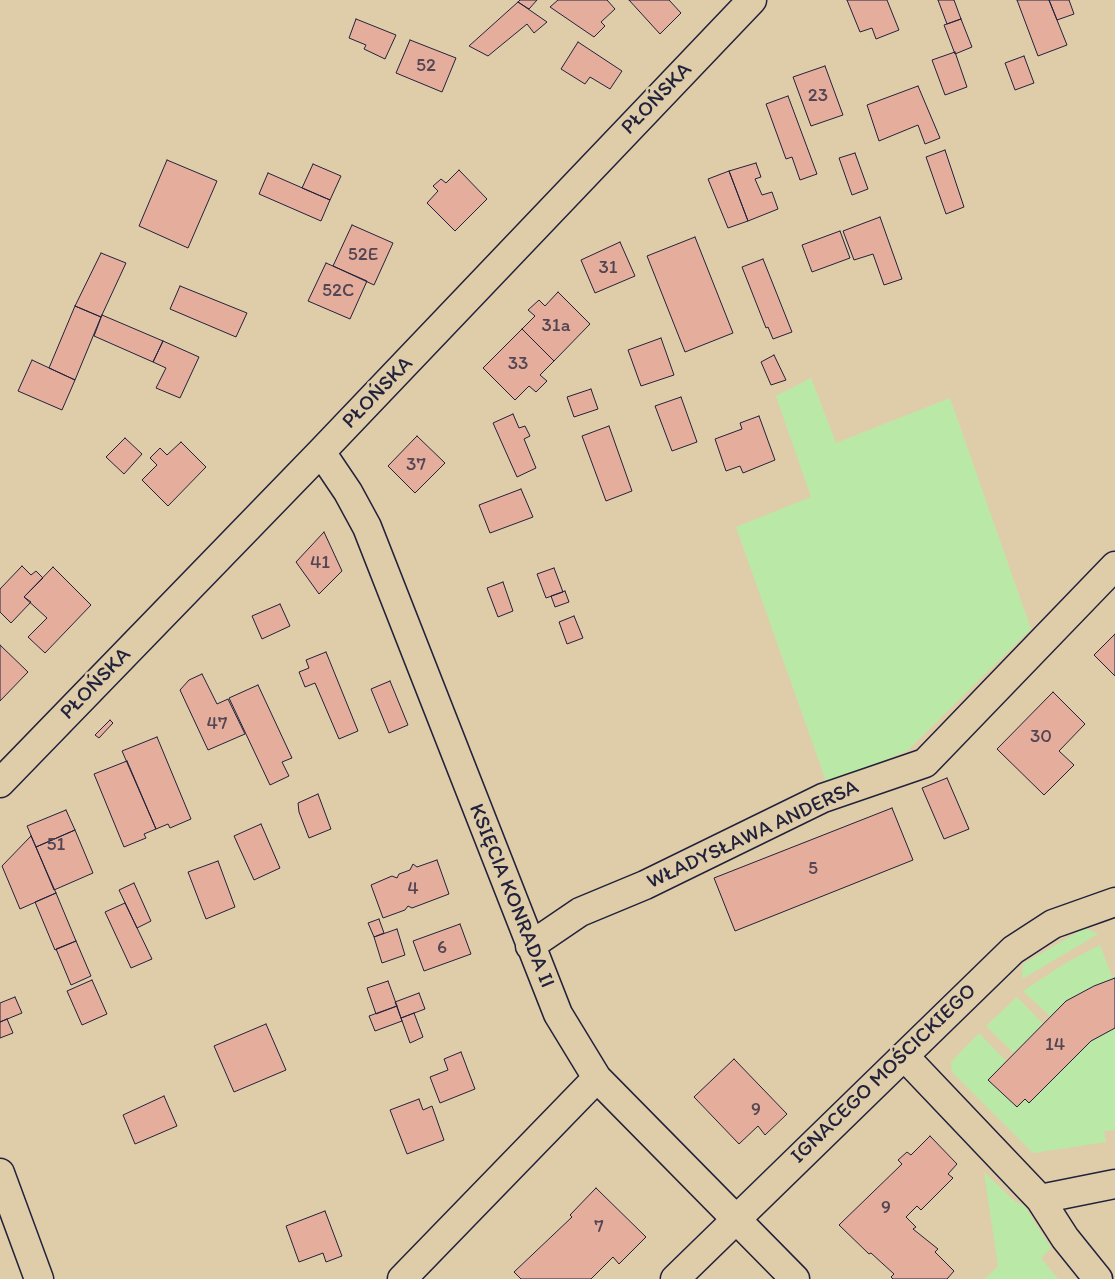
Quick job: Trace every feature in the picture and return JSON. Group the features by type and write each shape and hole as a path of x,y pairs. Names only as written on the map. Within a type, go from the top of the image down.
{"street":[{"name":"PŁOŃSKA","path":"0,783 321,452 752,0"},
{"name":"KSIĘCIA KONRADA II","path":"321,452 348,492 366,527 558,1014 596,1078 795,1279"},
{"name":"WŁADYSŁAWA ANDERSA","path":"530,946 580,912 645,884 822,798 925,763 1115,566"},
{"name":"IGNACEGO MOŚCICKIEGO","path":"675,1279 735,1218 1013,950 1052,924 1115,902"},
{"path":"904,1056 1040,1198 1065,1238 1098,1279"},
{"path":"402,1279 596,1078"},
{"path":"0,1173 38,1279"},
{"path":"1040,1198 1115,1184"}],"green space":[{"path":"811,378 836,443 950,398 1031,629 907,751 827,784 736,527 811,497 776,396"},
{"path":"1085,928 1098,934 1022,979 1023,964"},
{"path":"1100,945 1113,979 1094,986 1066,1001 1051,1017 1023,991 1064,964"},
{"path":"1017,997 1043,1024 1014,1053 986,1026"},
{"path":"1115,1028 1115,1130 1104,1131 1106,1142 1033,1153 952,1072 951,1062 979,1033 1006,1061 988,1080 1017,1107 1025,1099 1029,1102 1091,1041"},
{"path":"984,1172 1017,1203 1024,1205 1051,1248 1041,1258 1058,1279 985,1279 998,1266"}],"building":[{"path":"520,0 537,0 529,9 518,2"},
{"path":"558,0 607,0 615,9 601,22 605,26 594,37 550,7"},
{"path":"629,0 669,0 681,13 660,34"},
{"path":"847,0 887,0 899,30 876,39 872,28 860,32"},
{"path":"938,0 954,0 961,19 947,24"},
{"path":"1017,0 1049,0 1067,45 1038,56"},
{"path":"1049,0 1069,0 1074,14 1057,20"},
{"path":"518,2 547,22 534,33 527,24 488,56 469,46"},
{"path":"356,19 396,35 385,59 364,49 366,45 349,38"},
{"path":"961,19 972,47 955,54 944,25"},
{"path":"410,40 456,58 442,92 396,73"},
{"path":"578,42 622,71 610,89 590,77 585,84 561,69"},
{"path":"955,52 967,87 945,95 932,60"},
{"path":"1024,56 1034,83 1015,90 1005,63"},
{"path":"825,66 843,115 811,126 793,77"},
{"path":"918,86 940,138 925,144 918,125 879,141 867,105"},
{"path":"788,96 817,174 800,180 792,157 786,159 766,104"},
{"path":"945,150 964,207 946,214 926,157"},
{"path":"855,153 868,189 852,195 839,158"},
{"path":"167,160 217,181 188,248 139,226"},
{"path":"756,163 761,177 755,179 762,195 772,192 778,209 748,221 729,171"},
{"path":"313,164 341,176 330,200 302,188"},
{"path":"459,170 487,199 455,231 427,203 438,191 433,186 441,179 446,183"},
{"path":"729,171 748,221 728,228 708,179"},
{"path":"268,173 330,200 321,221 259,194"},
{"path":"880,217 902,279 884,285 873,254 854,260 843,231"},
{"path":"352,225 393,243 374,285 333,266"},
{"path":"840,231 850,258 812,272 802,245"},
{"path":"695,237 733,333 685,352 647,256"},
{"path":"620,242 635,276 595,293 581,260"},
{"path":"101,253 126,263 101,317 75,306"},
{"path":"763,259 792,332 773,339 768,327 766,328 742,267"},
{"path":"326,263 367,281 350,319 308,301"},
{"path":"180,286 247,313 236,337 170,309"},
{"path":"558,292 590,324 554,361 522,329 535,316 528,310 539,300 545,306"},
{"path":"75,306 101,317 75,380 49,368"},
{"path":"102,315 163,341 153,362 94,336"},
{"path":"522,329 554,361 540,375 547,381 536,392 529,386 515,400 483,368"},
{"path":"661,338 674,375 641,386 628,350"},
{"path":"163,341 199,357 180,398 156,388 166,368 153,362"},
{"path":"774,355 786,380 771,385 761,362"},
{"path":"32,360 75,380 62,410 18,391"},
{"path":"591,389 598,409 574,417 567,397"},
{"path":"681,397 697,442 672,451 655,406"},
{"path":"513,414 519,428 525,426 530,436 524,439 536,468 517,477 493,423"},
{"path":"759,416 775,460 743,473 740,466 726,471 715,439 742,429 740,423"},
{"path":"609,426 632,491 606,501 582,436"},
{"path":"417,436 445,463 415,493 388,466"},
{"path":"125,438 142,454 124,474 106,457"},
{"path":"181,442 206,467 168,506 142,480 157,465 150,458 160,448 167,455"},
{"path":"521,489 533,517 490,533 479,505"},
{"path":"324,532 342,571 319,594 296,562"},
{"path":"22,566 31,575 36,571 43,578 24,597 31,602 11,623 0,612 0,589"},
{"path":"53,567 91,605 45,653 28,637 47,618 24,597"},
{"path":"554,568 563,592 546,598 537,574"},
{"path":"503,582 513,611 498,617 487,588"},
{"path":"565,591 569,602 555,607 551,596"},
{"path":"280,604 290,626 262,639 252,616"},
{"path":"574,616 583,638 567,644 559,622"},
{"path":"1115,634 1115,676 1094,655"},
{"path":"0,645 28,672 0,701"},
{"path":"326,652 358,731 339,739 315,683 305,687 299,672 309,668 306,660"},
{"path":"202,674 217,704 228,699 245,734 208,750 180,690 189,680"},
{"path":"390,681 408,725 389,733 371,689"},
{"path":"258,685 292,758 282,762 289,776 270,785 229,698"},
{"path":"1053,692 1085,724 1059,751 1074,765 1044,795 997,749"},
{"path":"110,720 113,723 99,738 95,735"},
{"path":"157,737 191,819 170,828 168,824 156,829 122,751"},
{"path":"127,761 156,829 144,834 146,838 124,847 94,774"},
{"path":"947,778 969,829 944,839 922,788"},
{"path":"318,794 331,829 309,838 299,812 298,803"},
{"path":"892,808 913,860 735,931 714,878"},
{"path":"66,810 75,830 36,847 27,826"},
{"path":"261,824 280,868 254,880 234,836"},
{"path":"75,830 93,873 54,890 36,847"},
{"path":"31,836 56,893 20,909 2,866"},
{"path":"437,860 449,894 412,908 408,906 405,910 383,918 371,885 392,876 397,878 399,874 410,870 413,864 417,867"},
{"path":"218,861 235,907 206,919 188,872"},
{"path":"134,883 151,921 137,928 119,890"},
{"path":"56,893 76,941 55,950 35,902"},
{"path":"125,903 152,959 131,968 105,912"},
{"path":"379,919 384,933 374,937 368,923"},
{"path":"460,924 471,954 424,971 413,941"},
{"path":"397,929 405,955 382,963 374,937"},
{"path":"76,941 91,976 71,985 56,949"},
{"path":"1115,978 1115,1028 1091,1041 1029,1103 1025,1099 1017,1107 988,1080 1066,1001 1094,986"},
{"path":"92,980 107,1014 82,1025 67,991"},
{"path":"388,981 397,1006 376,1014 367,988"},
{"path":"419,993 425,1009 401,1018 395,1002"},
{"path":"15,997 22,1013 0,1022 0,1003"},
{"path":"397,1006 402,1021 375,1031 369,1016"},
{"path":"414,1013 423,1037 410,1043 401,1018"},
{"path":"7,1019 13,1033 0,1038 0,1022"},
{"path":"266,1024 286,1070 234,1092 214,1046"},
{"path":"461,1052 475,1089 440,1103 430,1077 448,1070 444,1059"},
{"path":"734,1059 787,1114 765,1135 758,1126 739,1144 694,1097"},
{"path":"164,1096 177,1126 135,1144 123,1115"},
{"path":"419,1099 423,1110 432,1106 444,1140 407,1154 390,1110"},
{"path":"930,1136 957,1164 948,1174 953,1178 921,1210 917,1206 906,1217 916,1227 913,1229 938,1249 935,1252 954,1271 947,1279 893,1279 891,1277 894,1274 871,1253 869,1254 839,1225 902,1164 898,1160 907,1152 911,1155"},
{"path":"596,1188 646,1237 619,1264 613,1257 591,1279 521,1279 514,1272 572,1217 570,1215"},
{"path":"325,1211 342,1256 326,1262 323,1253 299,1262 286,1226"}]}
